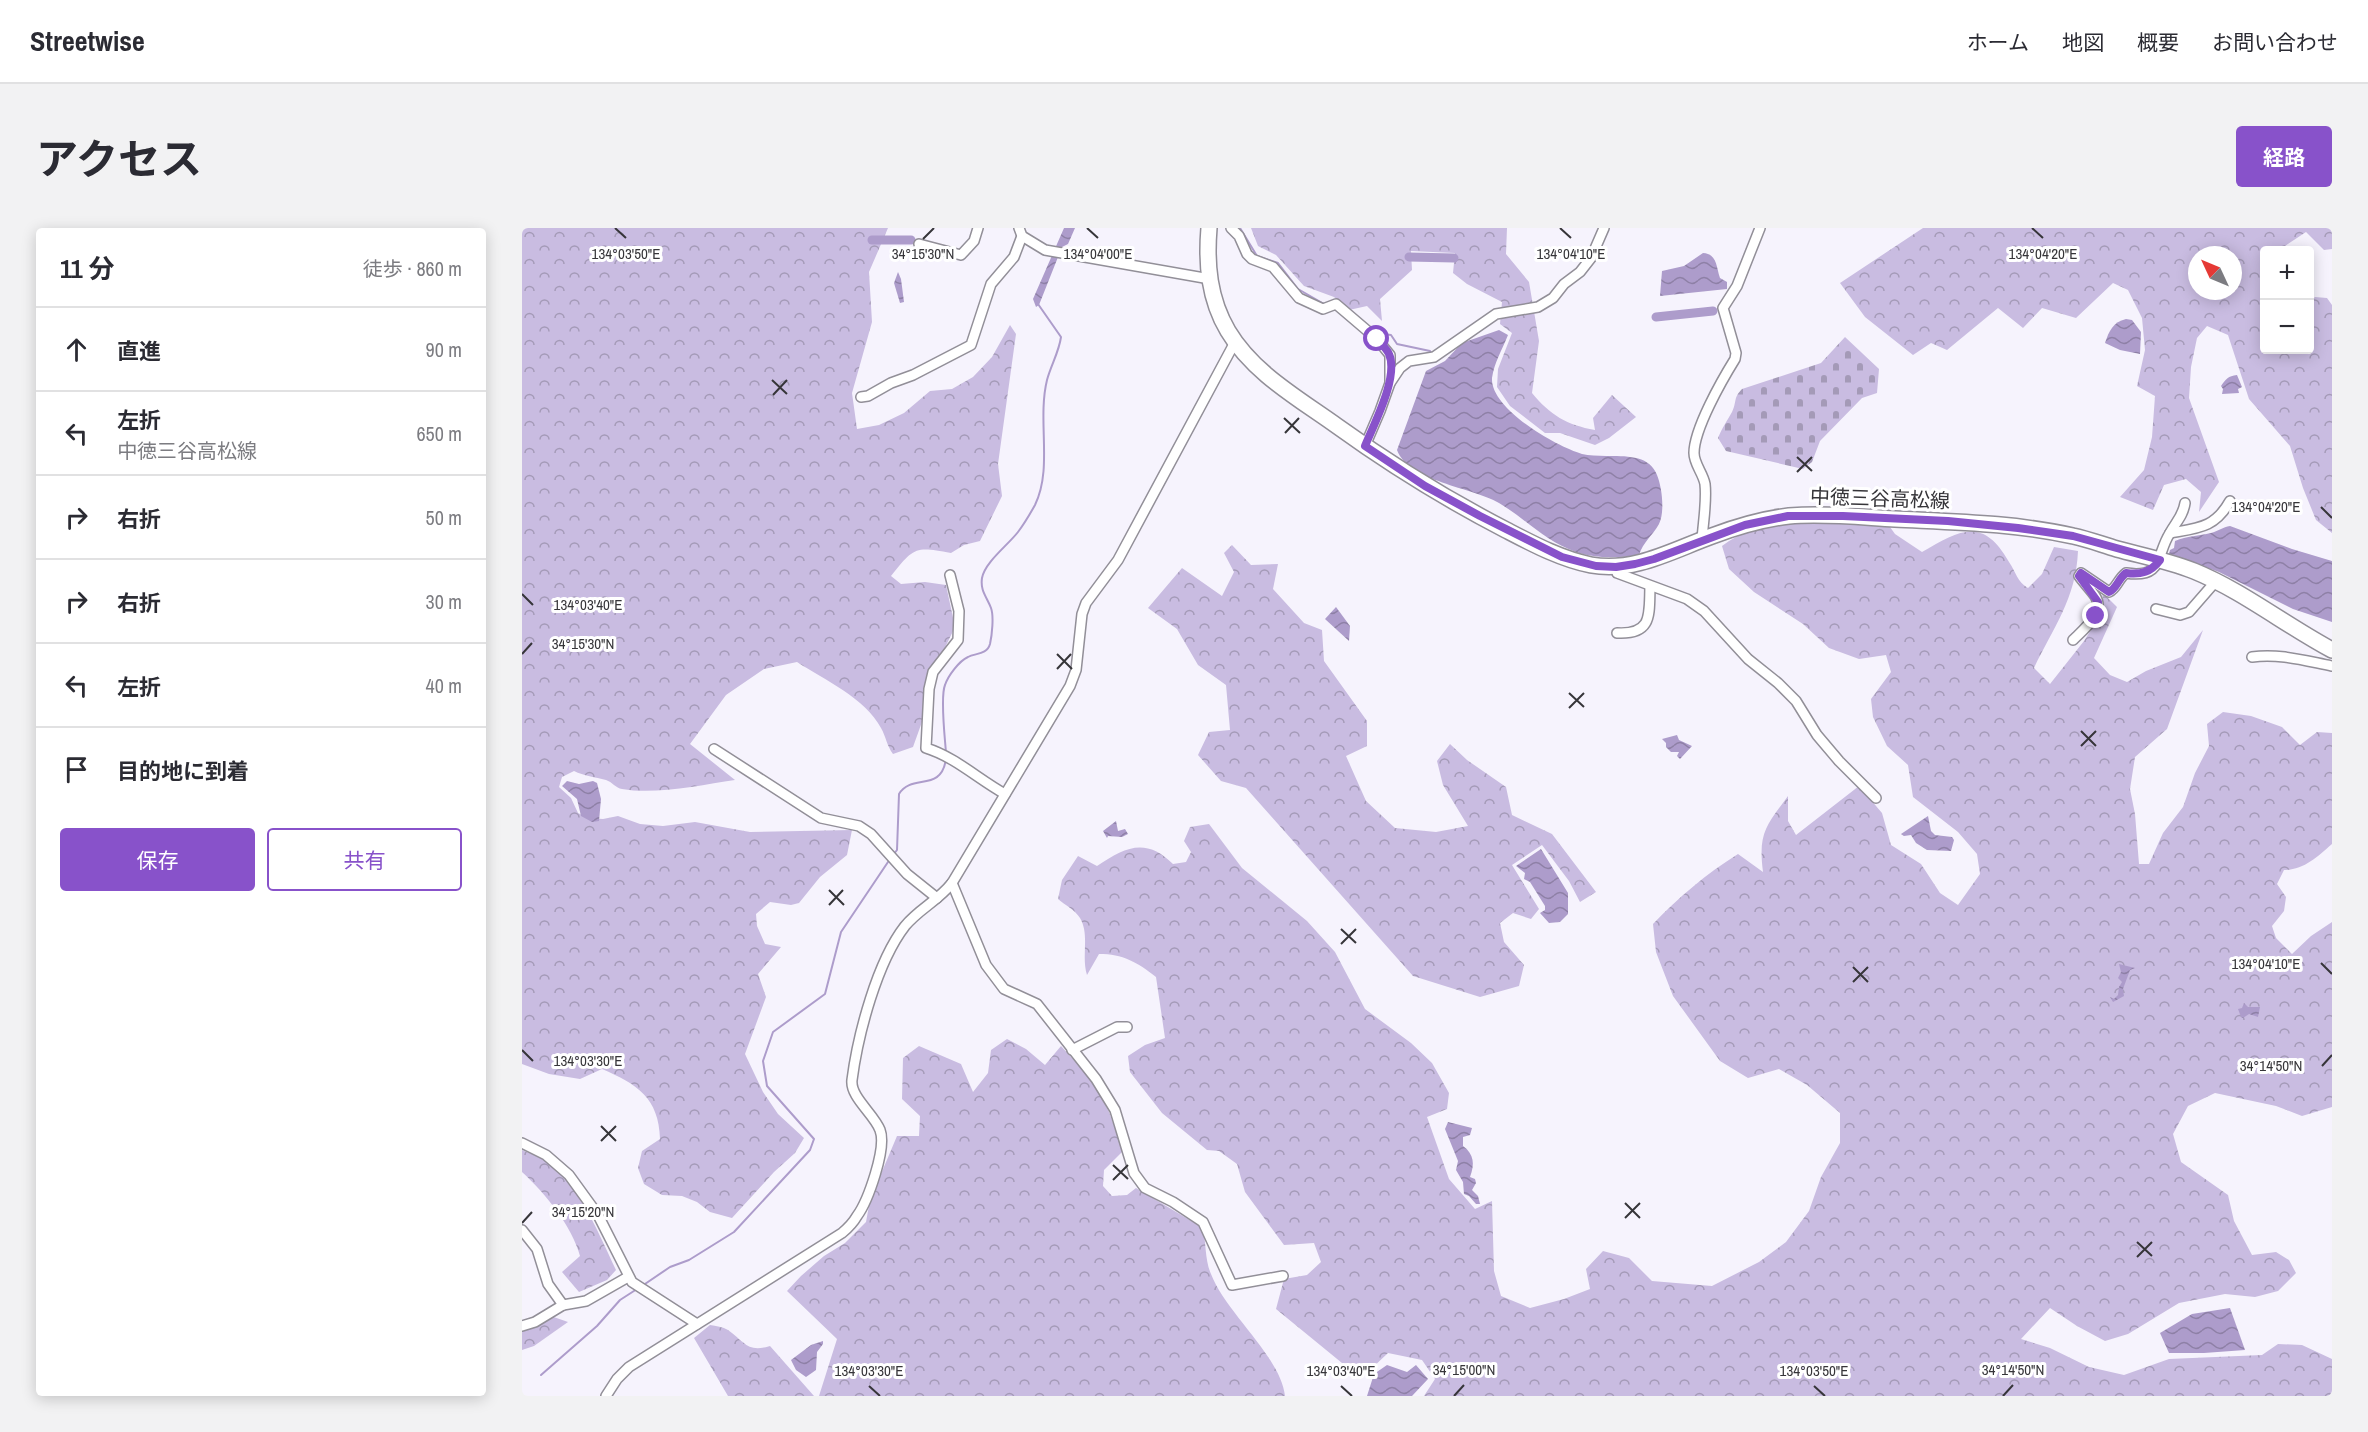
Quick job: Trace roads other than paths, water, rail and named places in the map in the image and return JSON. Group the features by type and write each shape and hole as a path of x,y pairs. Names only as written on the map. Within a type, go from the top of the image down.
{"main road":[{"name":"中徳三谷高松線","path":"1209,228 1207,253 1209,279 1221,318 1235,342 1254,364 1365,446 1425,486 1529,542 1577,562 1616,567 1654,559 1745,525 1788,516 1948,521 2018,528 2073,536 2160,560 2216,581 2332,650"}],"street":[{"path":"919,244 962,255 974,241 978,228"},
{"path":"1231,228 1239,236 1247,254 1252,259 1273,267 1299,298 1323,309 1336,304 1377,339 1390,355 1390,383"},
{"path":"1365,446 1390,383 1400,368 1409,361 1434,357 1496,314 1538,307 1553,298 1591,258 1604,228"},
{"path":"1702,540 1705,488 1694,452 1709,408 1735,359 1736,353 1723,308 1737,286 1760,228"},
{"path":"861,397 868,396 891,383 913,375 971,345 991,284 1014,257 1021,232 1046,250 1209,279"},
{"path":"606,1396 617,1379 629,1367 842,1233 858,1215 866,1197 883,1137 876,1120 857,1097 852,1083 865,1013 899,935 919,912 952,883 1070,686 1077,664 1086,603 1123,550 1235,342"},
{"path":"2170,533 2196,529 2214,522 2230,501"},
{"path":"2073,640 2096,616 2098,609 2096,596 2079,576 2081,573 2109,592 2114,590 2126,573 2137,575 2155,566 2160,560 2170,533 2179,521 2185,503"},
{"path":"1616,567 1617,573 1687,599 1704,611 1748,659 1779,683 1796,700 1817,735 1876,798"},
{"path":"950,575 959,611 958,640 933,672 929,689 926,748 944,755 1005,794"},
{"path":"2156,609 2180,615 2189,612 2216,581"},
{"path":"1617,633 1628,633 1646,625 1649,619 1650,587"},
{"path":"2252,657 2274,656 2332,666"},
{"path":"714,748 821,818 859,826 871,834 890,857 937,898"},
{"path":"952,883 986,965 1004,989 1038,1004 1096,1079 1115,1110 1134,1173 1145,1188 1173,1202 1203,1222 1232,1285 1283,1276"},
{"path":"1072,1050 1117,1027 1127,1027"},
{"path":"522,1143 546,1155 569,1175 598,1215 628,1277 638,1287 697,1324"},
{"path":"522,1230 537,1249 548,1284 563,1305"},
{"path":"522,1326 534,1322 563,1305 586,1301 628,1277"}],"water":[{"path":"1064,228 1075,228 1068,244 1062,247 1039,305 1036,307 1033,299"},
{"path":"1703,253 1713,258 1720,278 1727,282 1727,289 1660,296 1662,271 1684,266"},
{"path":"898,272 904,302 900,303 894,283"},
{"path":"2126,319 2132,320 2141,332 2140,354 2120,350 2105,343 2112,328 2118,322"},
{"path":"1499,330 1508,335 1493,372 1494,390 1513,414 1542,435 1571,450 1582,454 1635,458 1652,466 1660,486 1662,513 1659,524 1639,555 1600,557 1565,548 1499,503 1442,483 1414,470 1397,450 1426,371 1445,361 1462,343"},
{"path":"2237,375 2242,387 2238,389 2239,393 2222,394 2221,386 2224,381"},
{"path":"2230,526 2332,561 2332,622 2293,609 2219,572 2169,554 2174,548 2175,541"},
{"path":"1336,607 1350,626 1349,641 1325,619"},
{"path":"1677,735 1679,740 1692,746 1680,759 1677,756 1679,752 1671,752 1662,739"},
{"path":"567,781 579,784 593,781 597,783 601,799 599,821 592,822 581,816 577,799 562,786"},
{"path":"1928,816 1931,831 1935,835 1952,837 1954,840 1951,851 1927,850 1916,843 1911,835 1901,834"},
{"path":"1116,821 1118,831 1125,829 1128,834 1122,837 1108,836 1107,838 1103,831"},
{"path":"1541,849 1568,893 1568,914 1560,922 1549,923 1540,913 1545,910 1545,906 1530,882 1524,879 1525,873 1516,866"},
{"path":"2119,964 2135,968 2130,970 2123,989 2124,996 2113,1002 2110,997 2114,999 2118,995 2122,982 2118,978 2121,972"},
{"path":"2244,1003 2248,1007 2260,1007 2258,1017 2249,1014 2241,1017 2238,1009 2242,1008"},
{"path":"1448,1122 1472,1128 1470,1135 1463,1137 1463,1146 1473,1160 1470,1177 1475,1179 1476,1183 1472,1190 1478,1196 1480,1204 1476,1204 1464,1194 1463,1182 1456,1170 1458,1161 1445,1129"},
{"path":"2230,1308 2245,1350 2169,1353 2160,1333 2192,1314"},
{"path":"823,1341 817,1352 816,1370 806,1377 796,1370 791,1360 811,1345"},
{"path":"1387,1365 1407,1372 1416,1365 1428,1379 1412,1396 1367,1396 1374,1374"}],"waterway":[{"path":"1240,228 1257,256 1278,263 1298,289 1324,304"},
{"path":"872,240 911,240"},
{"path":"1409,257 1454,258"},
{"path":"946,753 943,708 945,685 951,673 961,662 984,652 990,644 992,616 982,587 984,572 1020,529 1035,505 1040,491 1044,460 1044,396 1061,337 1038,304"},
{"path":"1656,317 1713,311"},
{"path":"1376,333 1391,335 1397,344 1430,351 1432,354"},
{"path":"893,855 897,850 899,794 911,784 938,776 946,759"},
{"path":"642,1286 670,1267 689,1260 734,1232 810,1150 814,1139 767,1086 763,1061 773,1032 825,994 841,932 890,859"},
{"path":"541,1375 597,1326 620,1300 637,1289"}]}
